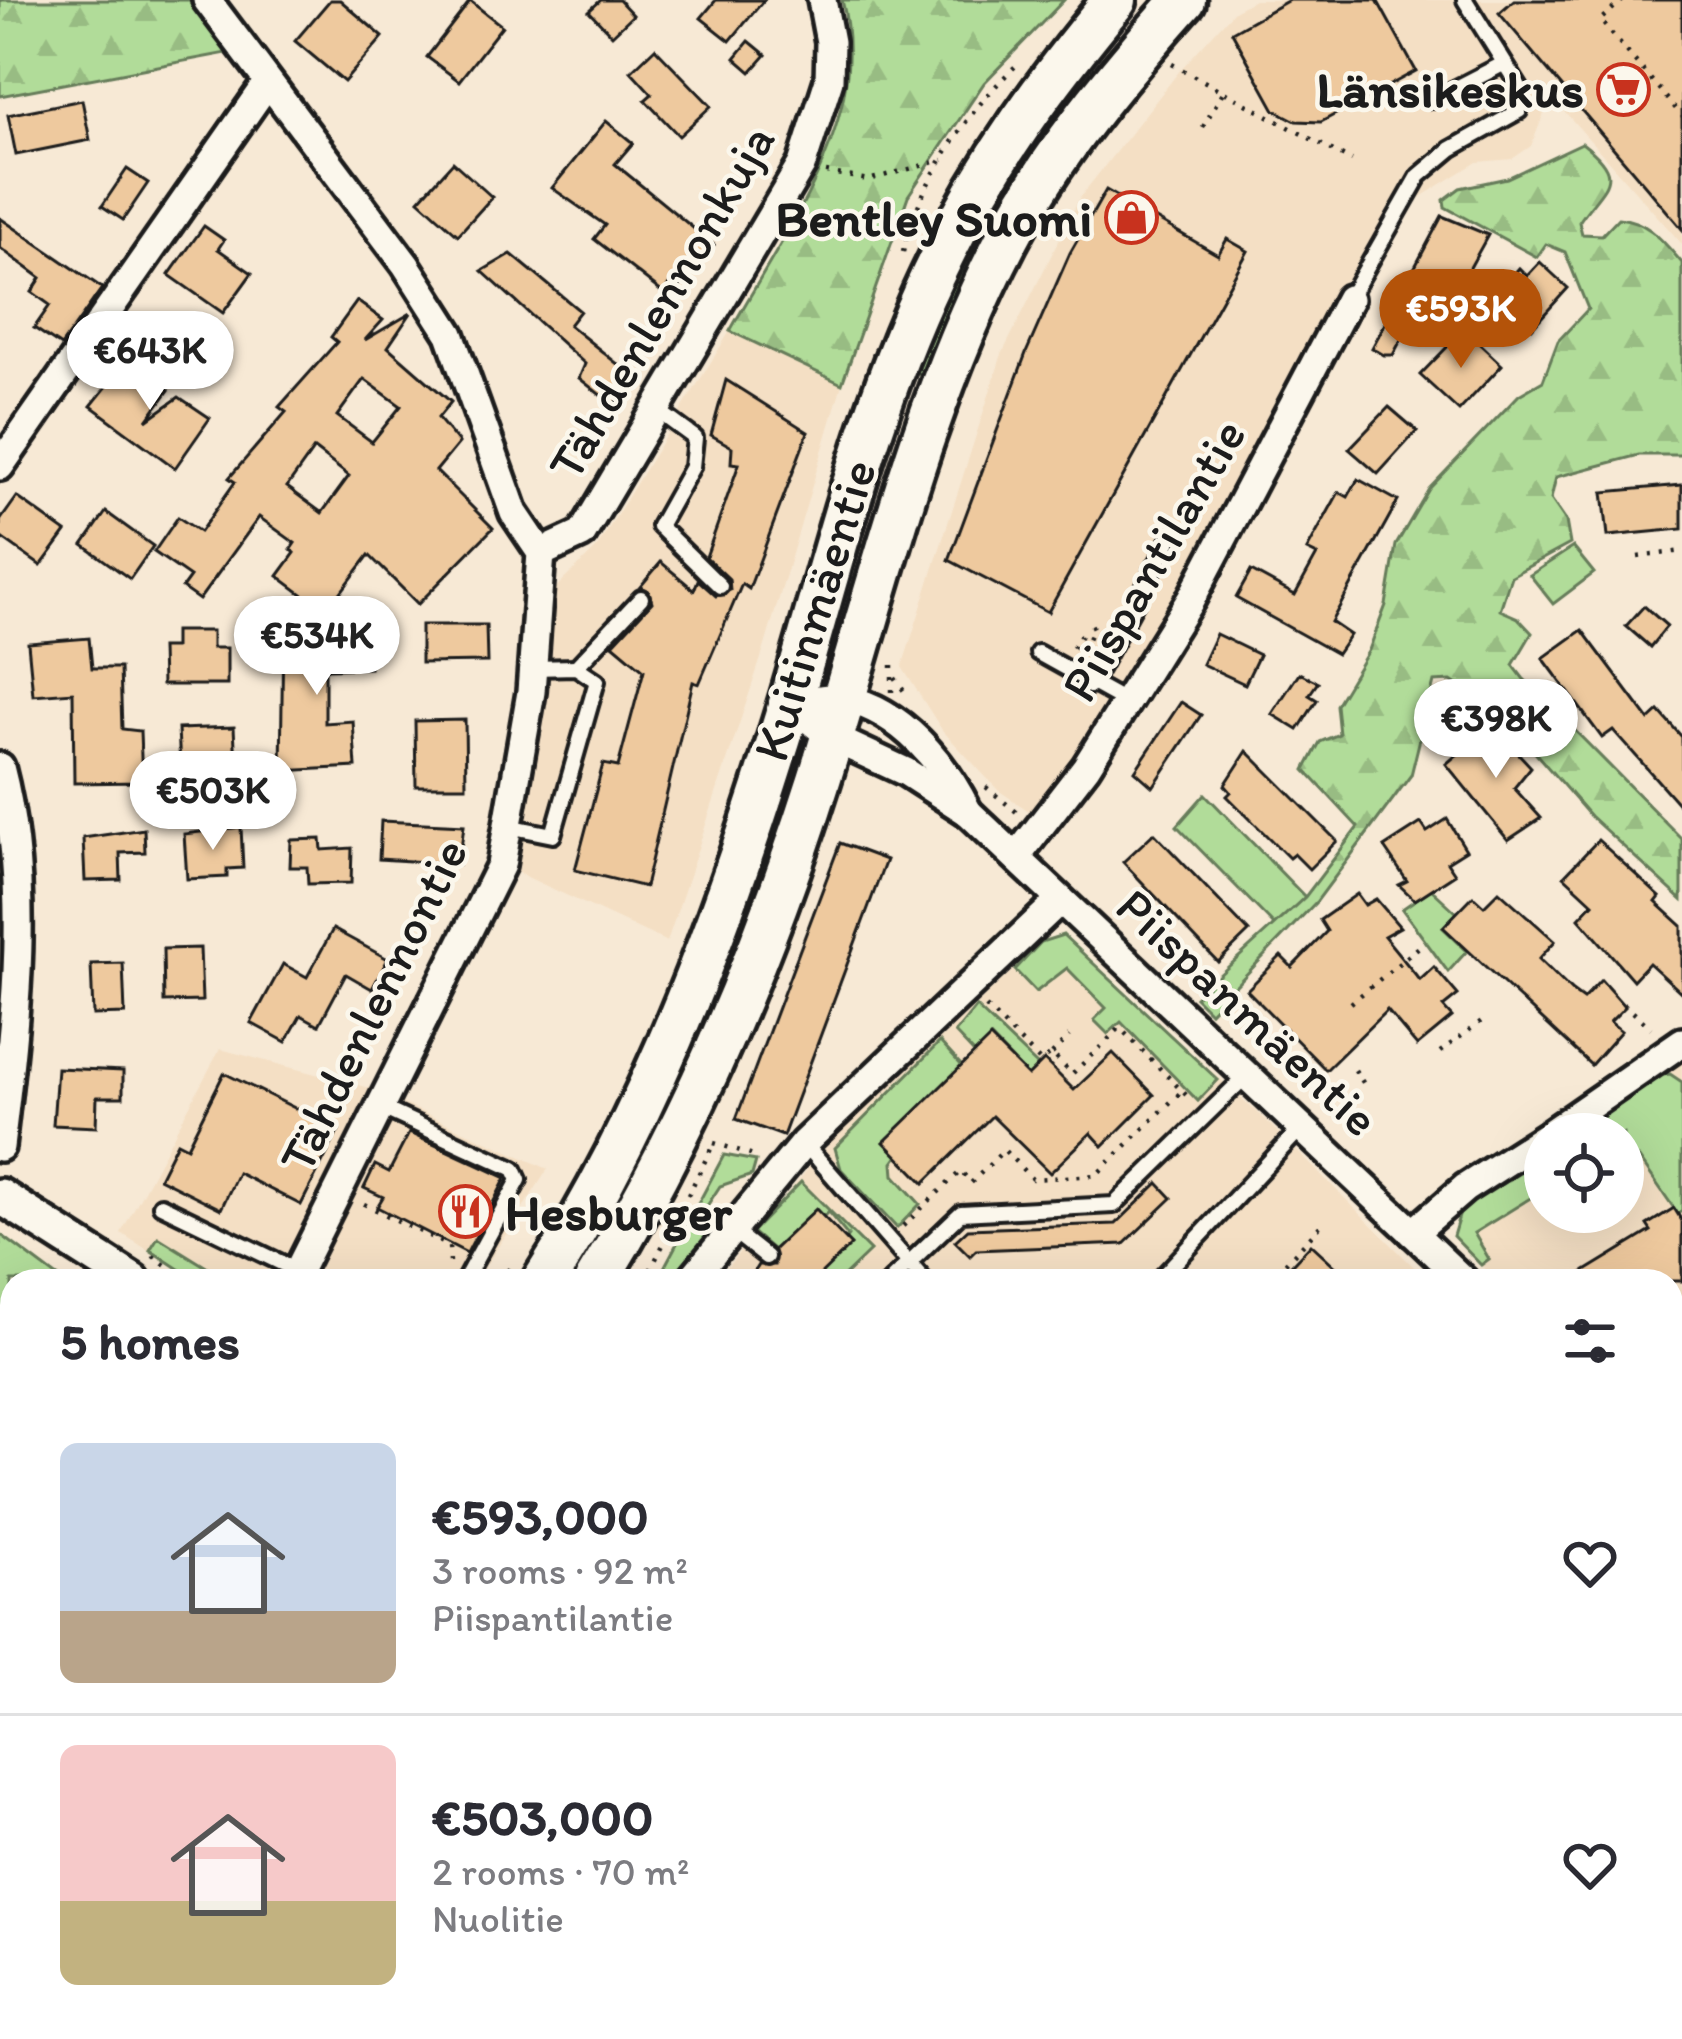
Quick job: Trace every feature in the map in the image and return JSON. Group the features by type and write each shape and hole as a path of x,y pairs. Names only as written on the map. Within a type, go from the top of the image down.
{"main road":[{"name":"Kuitinmäentie","path":"550,1269 659,1066 695,981 790,704 868,442 941,256 999,152 1115,0"},
{"name":"Kuitinmäentie","path":"603,1269 633,1220 741,998 836,717 926,426 966,322 1008,237 1116,77 1184,0"}],"street":[{"path":"207,0 406,265 450,334 514,513 541,553"},
{"name":"Tähdenlennonkuja","path":"541,553 582,534 802,164 829,80 830,43 822,0"},
{"path":"0,466 267,83"},
{"name":"Piispantilantie","path":"1018,855 1128,703 1274,449 1349,298"},
{"name":"Tähdenlennontie","path":"299,1269 501,865 533,668 541,553"},
{"name":"Piispanmäentie","path":"790,704 836,717 885,712 951,777 968,812"},
{"name":"Piispanmäentie","path":"836,717 906,772 968,812 1018,855 1060,902 1451,1269"},
{"path":"0,766 15,826 16,926 16,1012 0,1147"},
{"path":"700,1269 804,1143 1060,902"},
{"path":"1579,1113 1678,1045"},
{"path":"1413,1233 1466,1188 1524,1150"},
{"path":"0,1196 114,1269"}],"lane":[{"path":"1349,298 1419,176 1451,149 1519,112 1520,88 1465,0"},
{"path":"1433,100 1503,64"},
{"path":"657,410 695,438 692,467 659,526 720,586"},
{"path":"1090,686 1172,536"},
{"path":"576,667 641,598"},
{"path":"1038,653 1128,703"},
{"path":"508,826 553,835 597,681 576,667 533,668"},
{"path":"902,1269 961,1213 1114,1205 1246,1076"},
{"path":"380,1107 514,1168 519,1180 470,1269"},
{"path":"1169,1269 1301,1128"},
{"path":"804,1143 917,1269"},
{"path":"161,1205 283,1269"},
{"path":"732,1230 766,1257"}],"path":[{"path":"1623,0 1600,20 1682,116"},
{"path":"1168,62 1180,48"},
{"path":"1183,70 1352,161"},
{"path":"1203,127 1223,92"},
{"path":"802,164 868,180 943,160"},
{"path":"1638,556 1682,551"},
{"path":"1081,635 1088,639 1091,634 1088,617"},
{"path":"885,712 896,678 891,649"},
{"path":"1351,1004 1419,947"},
{"path":"1624,1004 1678,1045"},
{"path":"994,1017 1040,1061 1069,1036"},
{"path":"1440,1052 1487,1017"},
{"path":"1052,1054 1072,1074 1120,1028 1196,1105"},
{"path":"1355,1070 1364,1084"},
{"path":"891,1237 961,1171 971,1183 1004,1150 1032,1179 1096,1175 1182,1090"},
{"path":"651,1269 717,1135"},
{"path":"714,1143 769,1160"},
{"path":"340,1186 373,1211 448,1246 446,1259 456,1269"},
{"path":"1280,1269 1320,1226"}],"shaded area":[{"path":"1254,0 1682,0 1682,244 1541,85 1545,111 1531,146 1512,159 1477,162 1414,201 1369,281 1352,272 1133,674 1035,815 998,790 942,730 902,667 1002,354 1081,196 1181,69 1234,11"},
{"path":"730,331 842,384 764,649 667,942 512,870 545,703 549,594 596,549"},
{"path":"1065,938 1273,1127 1416,1269 726,1269 829,1143 1046,939"},
{"path":"220,1049 369,1088 548,1169 484,1269 178,1269 121,1233"},
{"path":"1682,1059 1682,1269 1485,1269 1453,1236 1462,1206 1524,1162 1524,1233 1644,1233 1644,1113 1631,1113 1640,1089"}],"green space":[{"path":"0,0 194,0 232,52 0,96"},
{"path":"842,0 1064,0 984,83 908,196 842,384 730,331 797,214 834,131 845,88 848,44"},
{"path":"1582,143 1608,174 1602,191 1579,222 1582,234 1602,235 1618,218 1629,220 1654,233 1682,263 1682,455 1639,455 1556,477 1551,499 1566,521 1570,544 1511,576 1500,610 1518,618 1532,633 1513,665 1523,678 1682,839 1682,900 1590,816 1505,718 1451,681 1434,682 1411,775 1317,901 1210,1012 1195,997 1305,897 1358,827 1305,770 1320,742 1339,734 1336,705 1369,650 1386,605 1396,545 1429,489 1519,395 1543,381 1558,341 1588,309 1565,252 1546,244 1537,257 1445,207 1444,200 1460,188 1507,178"},
{"path":"989,200 1000,206 928,378 916,373 927,331"},
{"path":"1573,547 1594,573 1553,604 1530,575"},
{"path":"1205,794 1305,897 1275,926 1177,826"},
{"path":"778,805 788,808 763,897 657,1141 648,1136"},
{"path":"1431,889 1457,913 1443,928 1467,951 1448,972 1402,909"},
{"path":"1063,935 1218,1080 1198,1101 1121,1022 1108,1034 1094,1020 1106,1008 1067,968 1036,992 1015,970 1041,942"},
{"path":"976,1007 1038,1066 1028,1076 991,1038 975,1054 955,1033"},
{"path":"940,1042 962,1066 893,1163 894,1175 920,1204 897,1228 841,1169 835,1148"},
{"path":"1670,1074 1682,1082 1682,1210 1678,1214 1644,1165 1644,1113 1599,1113 1656,1076"},
{"path":"724,1155 756,1161 752,1175 720,1186 707,1206 709,1240 688,1269 663,1269"},
{"path":"1524,1162 1524,1202 1474,1233 1489,1259 1481,1265 1453,1236 1462,1206"},
{"path":"801,1182 870,1251 851,1269 823,1269 848,1236 828,1212 823,1217 815,1210 773,1250 752,1232"},
{"path":"0,1234 47,1269 0,1269"},
{"path":"158,1237 210,1269 179,1269 150,1250"}],"building":[{"path":"330,0 340,0 383,37 344,82 295,41"},
{"path":"601,0 619,0 633,15 612,35 589,11"},
{"path":"716,0 764,0 730,41 701,18"},
{"path":"1289,0 1377,0 1416,71 1321,122 1296,121 1275,110 1232,32"},
{"name":"Länsikeskus","path":"1514,0 1682,0 1682,229 1499,13"},
{"path":"470,1 502,26 459,81 427,57"},
{"path":"749,41 766,55 751,72 735,58"},
{"path":"655,48 711,106 679,136 645,100 652,94 631,71"},
{"path":"82,100 90,140 16,155 8,115"},
{"path":"606,121 633,143 615,164 714,245 676,291 669,285 663,293 594,239 605,225 552,188"},
{"path":"453,162 492,197 458,235 419,200"},
{"path":"127,169 148,183 123,220 102,206"},
{"path":"1106,190 1218,255 1227,239 1248,251 1048,612 949,560 1026,353 1070,253"},
{"path":"1442,216 1488,235 1462,282 1438,270 1393,355 1384,355 1372,348"},
{"path":"0,218 102,288 61,346 34,328 50,305 32,292 41,278 0,248"},
{"path":"204,226 224,240 218,249 252,273 223,313 169,275"},
{"path":"511,254 580,311 569,325 635,378 613,405 579,378 585,364 482,271"},
{"path":"1540,262 1568,288 1532,328 1503,302 1512,292 1504,285 1519,268 1527,276"},
{"path":"357,301 383,320 365,340 411,313 388,347 451,402 438,418 459,443 436,471 493,528 418,604 369,555 326,612 278,576 295,553 291,549 295,543 259,517 199,600 182,588 190,577 154,552 178,517 200,532 235,482 229,478 286,412 279,407 337,342 331,337","holes":["364,379 401,406 372,442 337,416","314,449 349,476 322,513 287,487"]},
{"path":"1469,334 1502,365 1459,411 1420,375 1454,340 1459,345"},
{"path":"132,355 169,390 147,420 179,397 210,418 175,468 91,406"},
{"path":"726,380 808,432 749,589 742,584 699,684 693,682 645,887 575,870 603,764 618,767 644,670 613,644 652,602 649,591 640,587 661,562 694,590 698,580 716,596 730,590 729,579 706,557 739,464 731,463 732,447 711,435"},
{"path":"1389,407 1417,431 1378,474 1349,449"},
{"path":"1358,479 1398,501 1331,622 1350,635 1337,654 1236,598 1251,571 1295,595 1317,555 1307,550 1339,492 1348,497"},
{"path":"1682,485 1682,529 1608,536 1603,492"},
{"path":"17,497 66,532 41,566 0,537 0,521"},
{"path":"106,512 153,546 130,579 83,545"},
{"path":"1644,606 1667,626 1650,647 1626,626"},
{"path":"421,625 486,625 487,662 421,663"},
{"path":"370,630 370,668 325,669 325,723 353,721 356,767 281,771 283,632"},
{"path":"1582,630 1649,720 1659,711 1682,737 1682,808 1613,730 1602,738 1543,658"},
{"path":"174,631 212,631 212,648 227,648 227,685 162,685 161,648 174,648"},
{"path":"1216,634 1259,655 1245,684 1202,664"},
{"path":"89,638 92,668 120,668 122,729 140,731 142,782 74,783 73,692 33,695 28,643"},
{"path":"1299,673 1318,682 1309,695 1317,700 1298,730 1272,714"},
{"path":"1181,702 1201,715 1153,787 1135,771"},
{"path":"465,720 466,786 416,786 415,721"},
{"path":"1492,725 1531,767 1514,788 1541,818 1508,840 1446,764"},
{"path":"234,727 237,783 181,785 178,729"},
{"path":"1247,751 1337,841 1309,869 1294,854 1289,858 1227,796 1231,792 1225,785"},
{"path":"1447,819 1466,850 1447,862 1455,874 1415,900 1399,885 1407,881 1384,847 1421,823 1427,832"},
{"path":"381,821 464,825 459,864 379,859"},
{"path":"241,827 243,868 227,869 227,877 187,879 184,834"},
{"path":"144,829 145,852 120,853 121,880 85,881 83,838"},
{"path":"1154,833 1249,932 1218,962 1123,862"},
{"path":"321,839 322,850 352,848 351,883 308,884 307,867 290,867 291,840"},
{"path":"1598,840 1660,897 1656,902 1682,926 1682,993 1649,963 1633,980 1579,918 1593,903 1564,876"},
{"path":"840,843 886,860 783,1136 736,1119"},
{"path":"1499,891 1555,941 1539,959 1572,991 1583,999 1601,980 1625,1007 1610,1022 1621,1031 1591,1065 1443,927 1473,896 1484,906"},
{"path":"1357,894 1365,905 1376,899 1400,927 1384,936 1420,980 1434,967 1458,995 1443,1007 1452,1017 1417,1046 1387,1010 1326,1070 1247,990 1281,956 1292,967 1327,931 1320,920"},
{"path":"333,929 388,959 372,989 346,974 319,1025 301,1015 286,1042 251,1023 283,964 307,977"},
{"path":"200,948 202,1001 164,1002 163,949"},
{"path":"123,963 125,1014 93,1015 91,964"},
{"path":"990,1038 1028,1076 1044,1060 1074,1090 1113,1053 1154,1095 1103,1146 1091,1133 1050,1173 992,1116 924,1183 884,1142"},
{"path":"57,1068 123,1071 123,1097 97,1097 96,1127 53,1125"},
{"path":"224,1073 339,1130 301,1205 238,1173 221,1209 159,1178 177,1142 187,1147"},
{"path":"409,1133 506,1178 467,1253 377,1207 383,1197 364,1188 375,1165 389,1172"},
{"path":"1158,1183 1172,1198 1124,1244 976,1250 970,1256 955,1241 968,1229 1116,1224"},
{"path":"1674,1208 1682,1221 1682,1269 1589,1269 1651,1231 1647,1225"},
{"path":"816,1209 851,1245 826,1269 756,1269 774,1265 774,1249"},
{"path":"1311,1244 1338,1269 1287,1269"}],"place":[{"name":"Länsikeskus","path":"1623,89"},
{"name":"Bentley Suomi","path":"1131,218"},
{"name":"Hesburger","path":"466,1212"}]}
